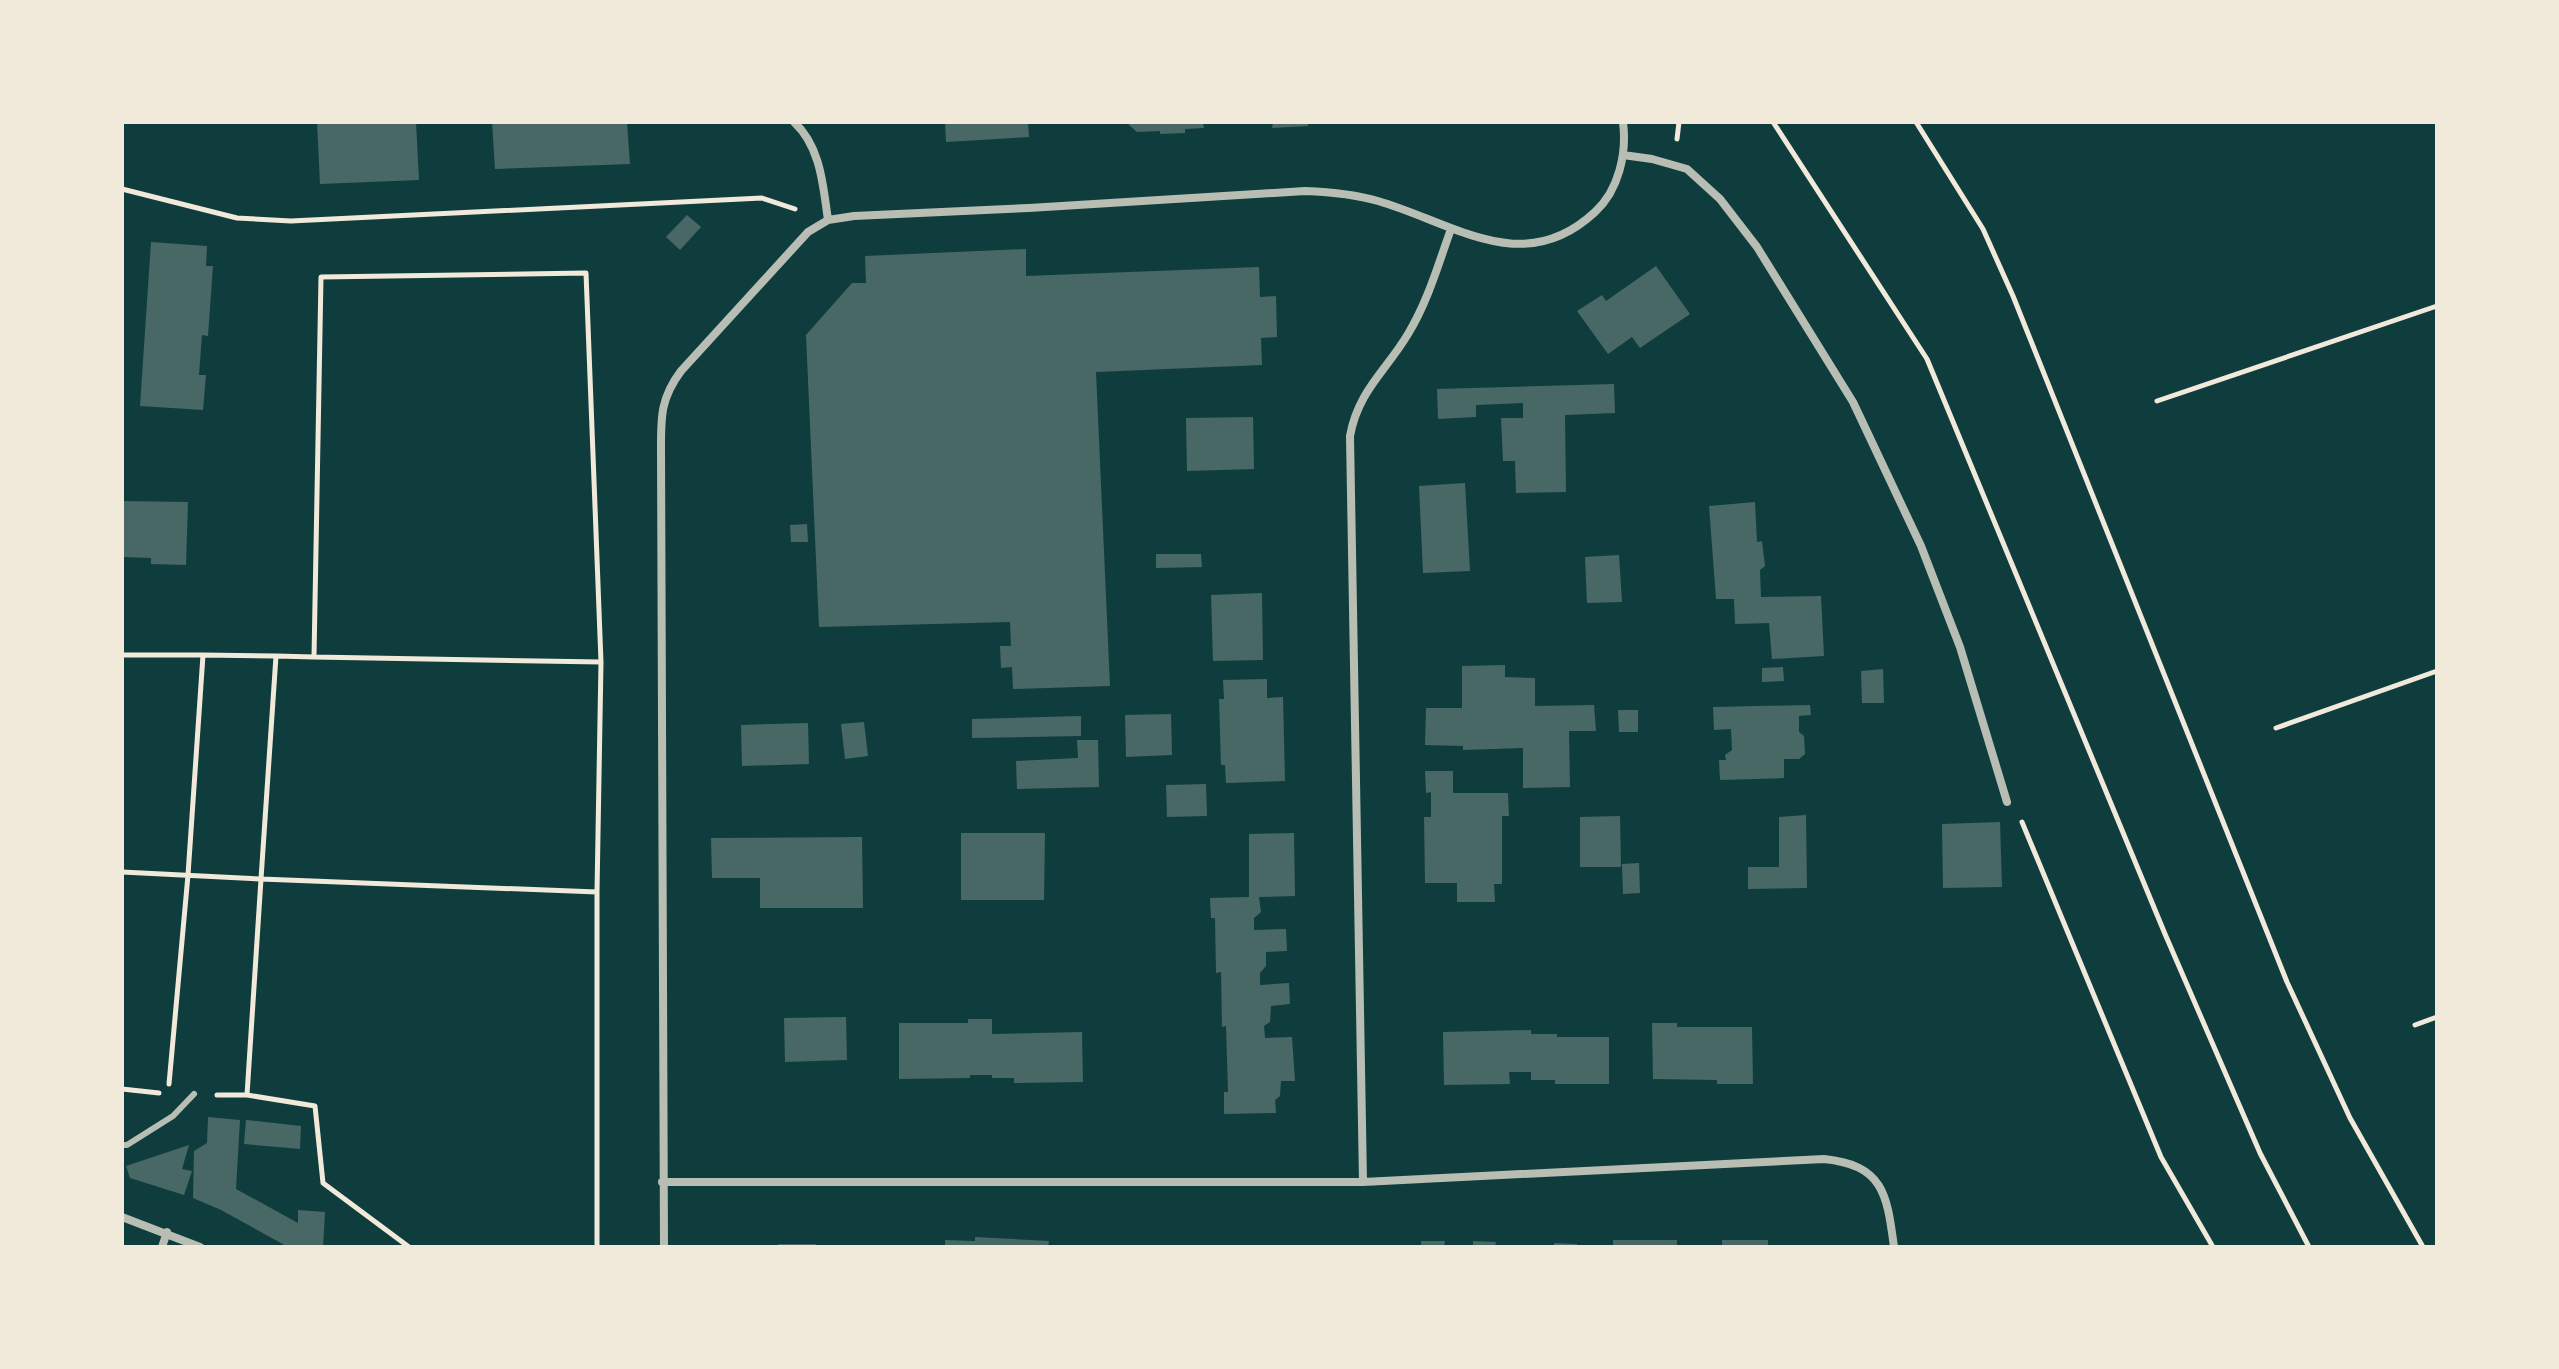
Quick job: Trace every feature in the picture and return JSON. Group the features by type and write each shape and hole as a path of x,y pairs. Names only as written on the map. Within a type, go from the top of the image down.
{"street":[{"path":"794,122 810,143 820,167 828,220"},
{"path":"664,1247 660,594 663,401 681,371 808,232 828,220 854,216 1045,208 1305,191 1339,193 1378,201 1451,229 1507,244 1530,245 1558,238 1581,225 1602,206 1615,184 1623,155 1623,122"},
{"path":"1623,155 1672,164 1687,169 1704,181 1757,247 1846,389 1921,546 1960,647 2007,802"},
{"path":"1363,1182 1350,436 1356,409 1367,389 1407,336 1422,308 1451,229"},
{"path":"662,1182 1363,1182 1824,1159 1864,1169 1882,1188 1890,1214 1894,1247"},
{"path":"122,1217 200,1247"},
{"path":"162,1247 167,1232"}],"lane":[{"path":"122,1145 127,1145 173,1116 194,1094"}],"path":[{"path":"1773,122 1927,359 2171,949 2260,1153 2309,1247"},
{"path":"1916,122 1983,229 2013,296 2287,982 2350,1118 2423,1247"},
{"path":"122,189 237,218 291,221 762,198 828,220"},
{"path":"314,657 321,277 586,273 601,662 597,892 597,1247"},
{"path":"2157,401 2437,306"},
{"path":"122,655 601,662"},
{"path":"122,1089 168,1093 188,875 203,655"},
{"path":"276,656 247,1095 315,1106 323,1183 409,1247"},
{"path":"2276,728 2437,671"},
{"path":"2007,802 2019,815 2161,1157 2213,1247"},
{"path":"122,872 597,892"},
{"path":"2415,1025 2437,1017"}],"building":[{"path":"317,122 416,122 419,180 320,184"},
{"path":"492,122 627,122 630,164 495,169"},
{"path":"945,122 1028,122 1029,137 946,142"},
{"path":"1128,122 1203,122 1204,128 1160,134 1160,131 1137,132"},
{"path":"1273,122 1308,122 1308,126 1272,128"},
{"path":"687,215 701,227 680,250 666,237"},
{"path":"151,242 207,246 206,266 213,266 208,336 202,335 199,375 206,375 203,410 140,406"},
{"path":"1026,249 1026,276 1259,267 1260,297 1276,296 1277,337 1261,338 1262,365 1096,372 1110,686 1013,689 1012,667 1001,668 1000,646 1011,646 1010,622 819,627 806,335 852,283 866,283 865,256"},
{"path":"1656,266 1690,314 1640,348 1632,337 1608,354 1577,311 1602,295 1606,301"},
{"path":"1614,384 1615,413 1565,415 1566,492 1516,493 1515,461 1503,461 1501,418 1523,418 1523,403 1476,405 1476,417 1438,419 1437,389"},
{"path":"1253,417 1254,469 1187,471 1186,418"},
{"path":"1465,483 1470,571 1423,573 1419,486"},
{"path":"122,501 188,502 186,565 151,564 151,558 122,557"},
{"path":"1755,502 1757,542 1762,541 1765,566 1760,570 1761,597 1821,596 1824,656 1772,659 1769,623 1735,624 1734,599 1716,599 1709,506"},
{"path":"807,524 808,542 791,542 790,525"},
{"path":"1156,554 1201,554 1202,567 1156,568"},
{"path":"1619,555 1622,602 1587,603 1585,557"},
{"path":"1262,593 1263,660 1213,661 1211,595"},
{"path":"1505,665 1505,677 1535,678 1535,706 1594,705 1596,731 1569,731 1570,787 1523,788 1523,748 1463,750 1463,746 1425,745 1426,708 1462,708 1462,666"},
{"path":"1783,667 1784,681 1762,682 1762,668"},
{"path":"1883,669 1884,703 1862,703 1861,671"},
{"path":"1267,679 1267,698 1283,697 1285,781 1226,783 1225,765 1221,765 1219,699 1224,699 1223,680"},
{"path":"1810,705 1811,715 1799,716 1799,732 1804,736 1805,754 1799,759 1784,759 1784,778 1720,780 1719,760 1726,760 1725,755 1732,750 1731,729 1714,730 1713,707"},
{"path":"1618,710 1638,710 1638,732 1619,732"},
{"path":"1171,714 1172,755 1126,757 1125,715"},
{"path":"1081,716 1081,736 972,738 972,719"},
{"path":"864,722 868,756 845,759 841,724"},
{"path":"808,723 809,764 742,766 741,725"},
{"path":"1077,740 1098,740 1099,787 1017,789 1016,761 1078,758"},
{"path":"1425,771 1453,771 1453,793 1508,793 1509,816 1502,816 1502,884 1494,884 1495,902 1457,902 1457,883 1425,883 1424,817 1431,817 1431,792 1426,793"},
{"path":"1206,784 1207,816 1167,817 1166,785"},
{"path":"1806,815 1807,888 1748,889 1748,867 1779,867 1779,817"},
{"path":"1620,816 1621,867 1580,867 1580,817"},
{"path":"2000,822 2002,887 1943,888 1942,824"},
{"path":"961,833 1045,833 1044,900 961,900"},
{"path":"1294,833 1295,896 1259,897 1261,912 1254,918 1254,930 1286,929 1287,951 1266,952 1266,966 1260,973 1260,985 1289,983 1290,1004 1271,1006 1270,1022 1264,1026 1265,1038 1292,1037 1295,1081 1281,1081 1280,1096 1275,1100 1276,1113 1224,1114 1224,1092 1228,1092 1226,1026 1222,1027 1221,972 1216,973 1215,918 1211,918 1210,898 1249,897 1249,834"},
{"path":"862,837 863,908 760,908 760,878 712,878 711,838"},
{"path":"1639,863 1640,893 1623,894 1622,864"},
{"path":"846,1017 847,1060 785,1062 784,1018"},
{"path":"968,1019 992,1019 992,1034 1082,1032 1083,1082 1014,1083 1014,1078 992,1078 992,1075 899,1079 899,1023 968,1023"},
{"path":"1652,1023 1677,1023 1677,1027 1752,1027 1753,1084 1653,1079"},
{"path":"1531,1030 1531,1034 1557,1034 1557,1037 1609,1037 1609,1084 1555,1084 1555,1080 1531,1080 1531,1072 1509,1072 1510,1084 1444,1085 1443,1032"},
{"path":"208,1117 240,1120 236,1189 298,1223 298,1210 325,1212 323,1247 288,1247 193,1198 194,1151 207,1143"},
{"path":"246,1120 301,1126 300,1149 244,1144"},
{"path":"189,1145 182,1169 192,1171 184,1195 130,1178 126,1166"},
{"path":"975,1237 1049,1241 1048,1247 945,1247 945,1240 975,1241"},
{"path":"1613,1240 1677,1240 1677,1247 1613,1247"},
{"path":"1722,1240 1768,1240 1768,1247 1722,1247"},
{"path":"1421,1241 1445,1241 1444,1247 1421,1247"},
{"path":"1473,1241 1496,1242 1495,1247 1473,1247"},
{"path":"1554,1243 1577,1244 1577,1247 1554,1247"},
{"path":"778,1244 816,1244 816,1247 778,1247"}]}
